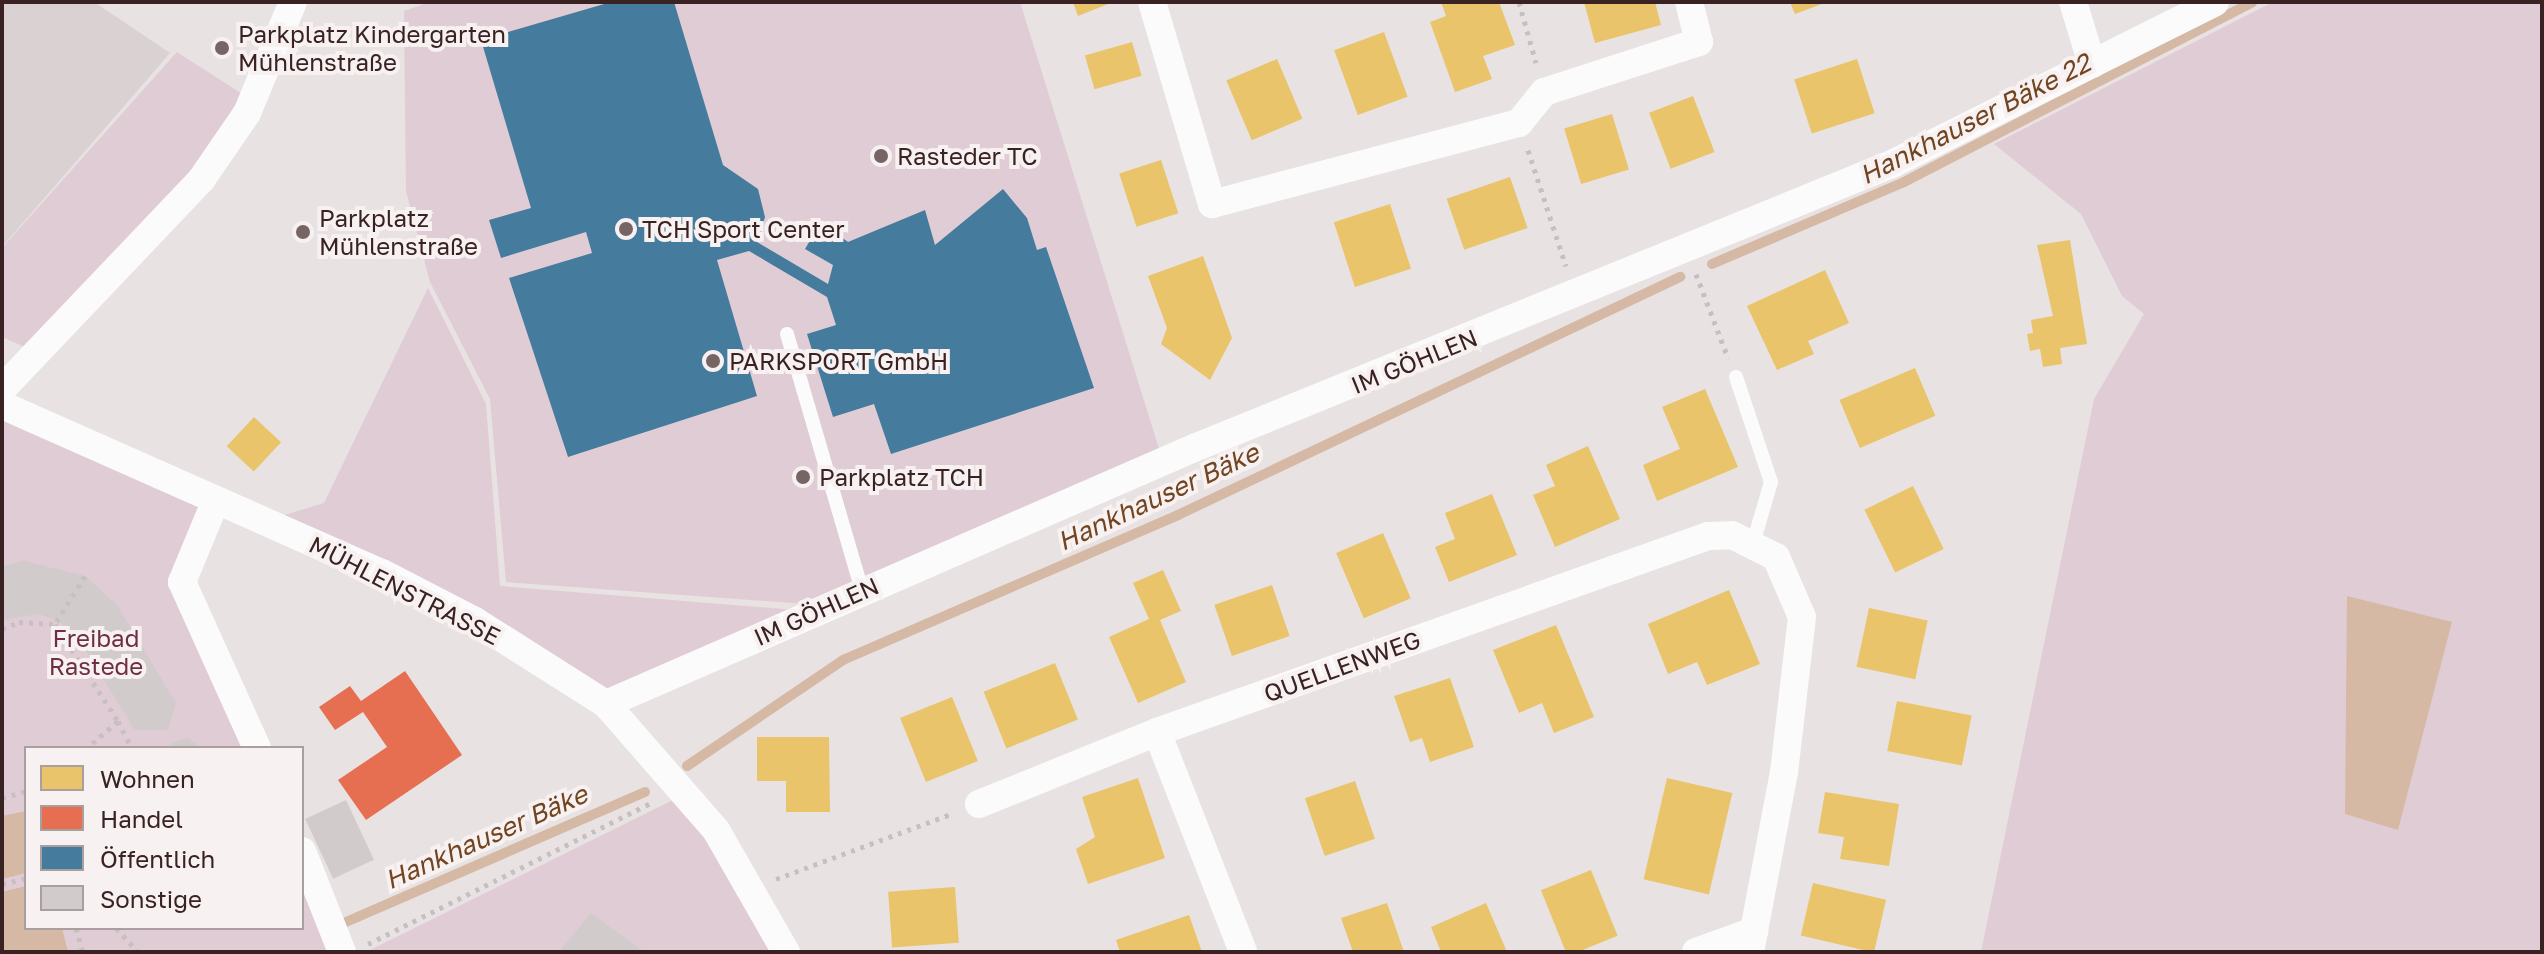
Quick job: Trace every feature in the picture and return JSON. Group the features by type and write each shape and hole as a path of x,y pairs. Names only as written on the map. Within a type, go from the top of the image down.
{"street":[{"path":"2,389 210,168 253,101 293,2"},
{"path":"1152,2 1212,204 1519,123 1544,92 1699,42 1689,2"},
{"path":"2073,2 2092,64"},
{"name":"IM GÖHLEN","path":"606,704 1194,448 1576,297 1892,164 2215,2"},
{"name":"MÜHLENSTRASSE","path":"2,405 216,500 475,621 606,704 681,787 753,887 786,952"},
{"path":"216,500 182,582 256,746"},
{"name":"QUELLENWEG","path":"979,804 1157,732 1708,536 1754,540"},
{"path":"1696,952 1752,941 1802,617 1776,557 1754,540"},
{"path":"1157,732 1243,952"},
{"path":"304,856 342,952"}],"lane":[{"path":"787,334 862,590"},
{"path":"1736,377 1771,482 1754,540"}],"path":[{"path":"1519,2 1544,92"},
{"path":"1519,123 1576,297"},
{"path":"1687,251 1736,377"},
{"path":"55,624 85,576"},
{"path":"2,629 19,622 55,624"},
{"path":"55,624 131,746"},
{"path":"89,746 118,721"},
{"path":"353,952 681,787"},
{"path":"2,798 24,792"},
{"path":"753,887 979,804"},
{"path":"2,884 24,878"},
{"path":"77,930 83,952"},
{"path":"118,930 138,952"}],"shaded area":[{"path":"2,2 94,2 170,53 2,247"},
{"path":"2347,596 2452,622 2398,830 2345,814"},
{"path":"24,811 24,874 2,879 2,816"},
{"path":"24,886 24,930 62,930 68,952 2,952 2,892"}],"green space":[{"path":"430,2 1020,2 1160,452 806,604 506,582 490,399 430,282 406,191 404,11"},
{"path":"2273,2 2542,2 2542,952 1981,952 2094,399 2144,314 2122,296 2081,214 1994,144"},
{"path":"177,52 253,101 34,351 2,337 2,248"},
{"path":"428,288 486,404 500,586 796,610 608,694 275,518 324,503"},
{"name":"Freibad Rastede","path":"2,411 208,502 175,579 248,746 24,746 24,930 304,930 304,875 338,952 2,952"},
{"path":"677,798 786,952 366,952"}],"building: Wohnen":[{"path":"1073,2 1113,2 1078,16"},
{"path":"1441,2 1499,2 1515,45 1483,56 1492,79 1455,92 1430,22 1446,16"},
{"path":"1584,2 1655,2 1661,25 1595,43"},
{"path":"1790,2 1827,2 1795,14"},
{"path":"1384,32 1408,97 1358,115 1334,50"},
{"path":"1132,42 1142,76 1095,89 1085,56"},
{"path":"1277,59 1302,119 1252,140 1226,80"},
{"path":"1857,59 1875,113 1812,134 1794,79"},
{"path":"1693,96 1715,152 1671,169 1649,113"},
{"path":"1612,114 1629,169 1581,184 1564,129"},
{"path":"1161,160 1178,213 1136,227 1119,174"},
{"path":"1510,177 1528,228 1464,250 1447,199"},
{"path":"1390,204 1411,269 1355,287 1334,222"},
{"path":"2070,240 2087,344 2060,348 2062,364 2043,367 2040,349 2030,351 2027,334 2033,333 2031,320 2053,316 2037,245"},
{"path":"1203,256 1232,338 1210,380 1161,344 1167,328 1148,276"},
{"path":"1825,270 1849,323 1808,341 1814,354 1777,370 1747,306"},
{"path":"1915,368 1935,416 1860,448 1840,400"},
{"path":"1705,389 1738,467 1657,501 1643,465 1680,449 1662,407"},
{"path":"254,417 281,442 254,471 227,446"},
{"path":"1588,446 1620,519 1555,547 1533,495 1555,486 1546,465"},
{"path":"1913,486 1944,549 1895,573 1864,510"},
{"path":"1492,494 1517,555 1449,582 1435,547 1455,539 1445,513"},
{"path":"1383,533 1411,598 1364,618 1336,553"},
{"path":"1163,570 1181,611 1160,620 1186,682 1138,703 1109,637 1149,619 1133,583"},
{"path":"1272,585 1290,636 1232,656 1214,605"},
{"path":"1729,590 1760,664 1707,685 1697,662 1668,674 1648,624"},
{"path":"1869,608 1928,620 1915,679 1857,667"},
{"path":"1556,625 1594,717 1554,733 1542,703 1519,713 1493,650"},
{"path":"1055,663 1078,720 1006,748 984,692"},
{"path":"1450,678 1474,747 1430,762 1422,738 1410,742 1394,696"},
{"path":"952,697 978,761 926,782 900,718"},
{"path":"1897,701 1972,716 1962,766 1887,751"},
{"path":"757,737 829,737 830,812 786,812 786,781 757,781"},
{"path":"1138,778 1165,858 1088,884 1076,849 1095,837 1082,797"},
{"path":"1667,778 1732,793 1709,894 1644,879"},
{"path":"1355,781 1375,839 1325,856 1305,798"},
{"path":"1825,792 1899,804 1889,866 1840,859 1844,837 1818,833"},
{"path":"1591,870 1618,936 1578,952 1566,952 1541,890"},
{"path":"1813,883 1886,900 1874,952 1801,936"},
{"path":"955,887 959,943 892,948 888,892"},
{"path":"1387,903 1404,952 1353,952 1341,918"},
{"path":"1486,903 1507,952 1441,952 1431,927"},
{"path":"1189,915 1202,952 1120,952 1116,940"}],"building: Handel":[{"path":"405,671 462,755 366,820 338,780 387,747 363,712 335,730 319,707 350,686 361,701"}],"building: Öffentlich":[{"name":"TCH Sport Center","path":"611,2 674,2 723,165 758,189 765,217 757,242 828,284 833,265 805,249 821,222 848,242 925,210 935,245 1003,189 1027,218 1037,250 1046,247 1094,388 891,454 874,404 833,417 807,334 836,325 827,297 749,251 717,260 757,396 568,457 509,278 592,253 586,232 501,258 489,220 531,208 481,40"}],"building: Sonstige":[{"path":"24,561 85,576 117,605 176,703 168,730 135,730 79,640 57,620 38,614 2,620 2,566"},
{"path":"188,738 200,746 168,746"},
{"path":"346,800 374,860 333,879 305,819"},
{"path":"591,913 644,952 559,952"}],"waterway":[{"name":"Hankhauser Bäke 22","path":"1712,264 1904,182 2252,2"},
{"path":"687,766 843,660 1178,515 1680,277"},
{"name":"Hankhauser Bäke","path":"346,922 645,792"}],"place":[{"name":"Parkplatz Kindergarten Mühlenstraße","path":"222,48"},
{"name":"Rasteder TC","path":"881,156"},
{"name":"TCH Sport Center","path":"626,229"},
{"name":"Parkplatz Mühlenstraße","path":"303,232"},
{"name":"PARKSPORT GmbH","path":"713,361"},
{"name":"Parkplatz TCH","path":"803,477"}]}
